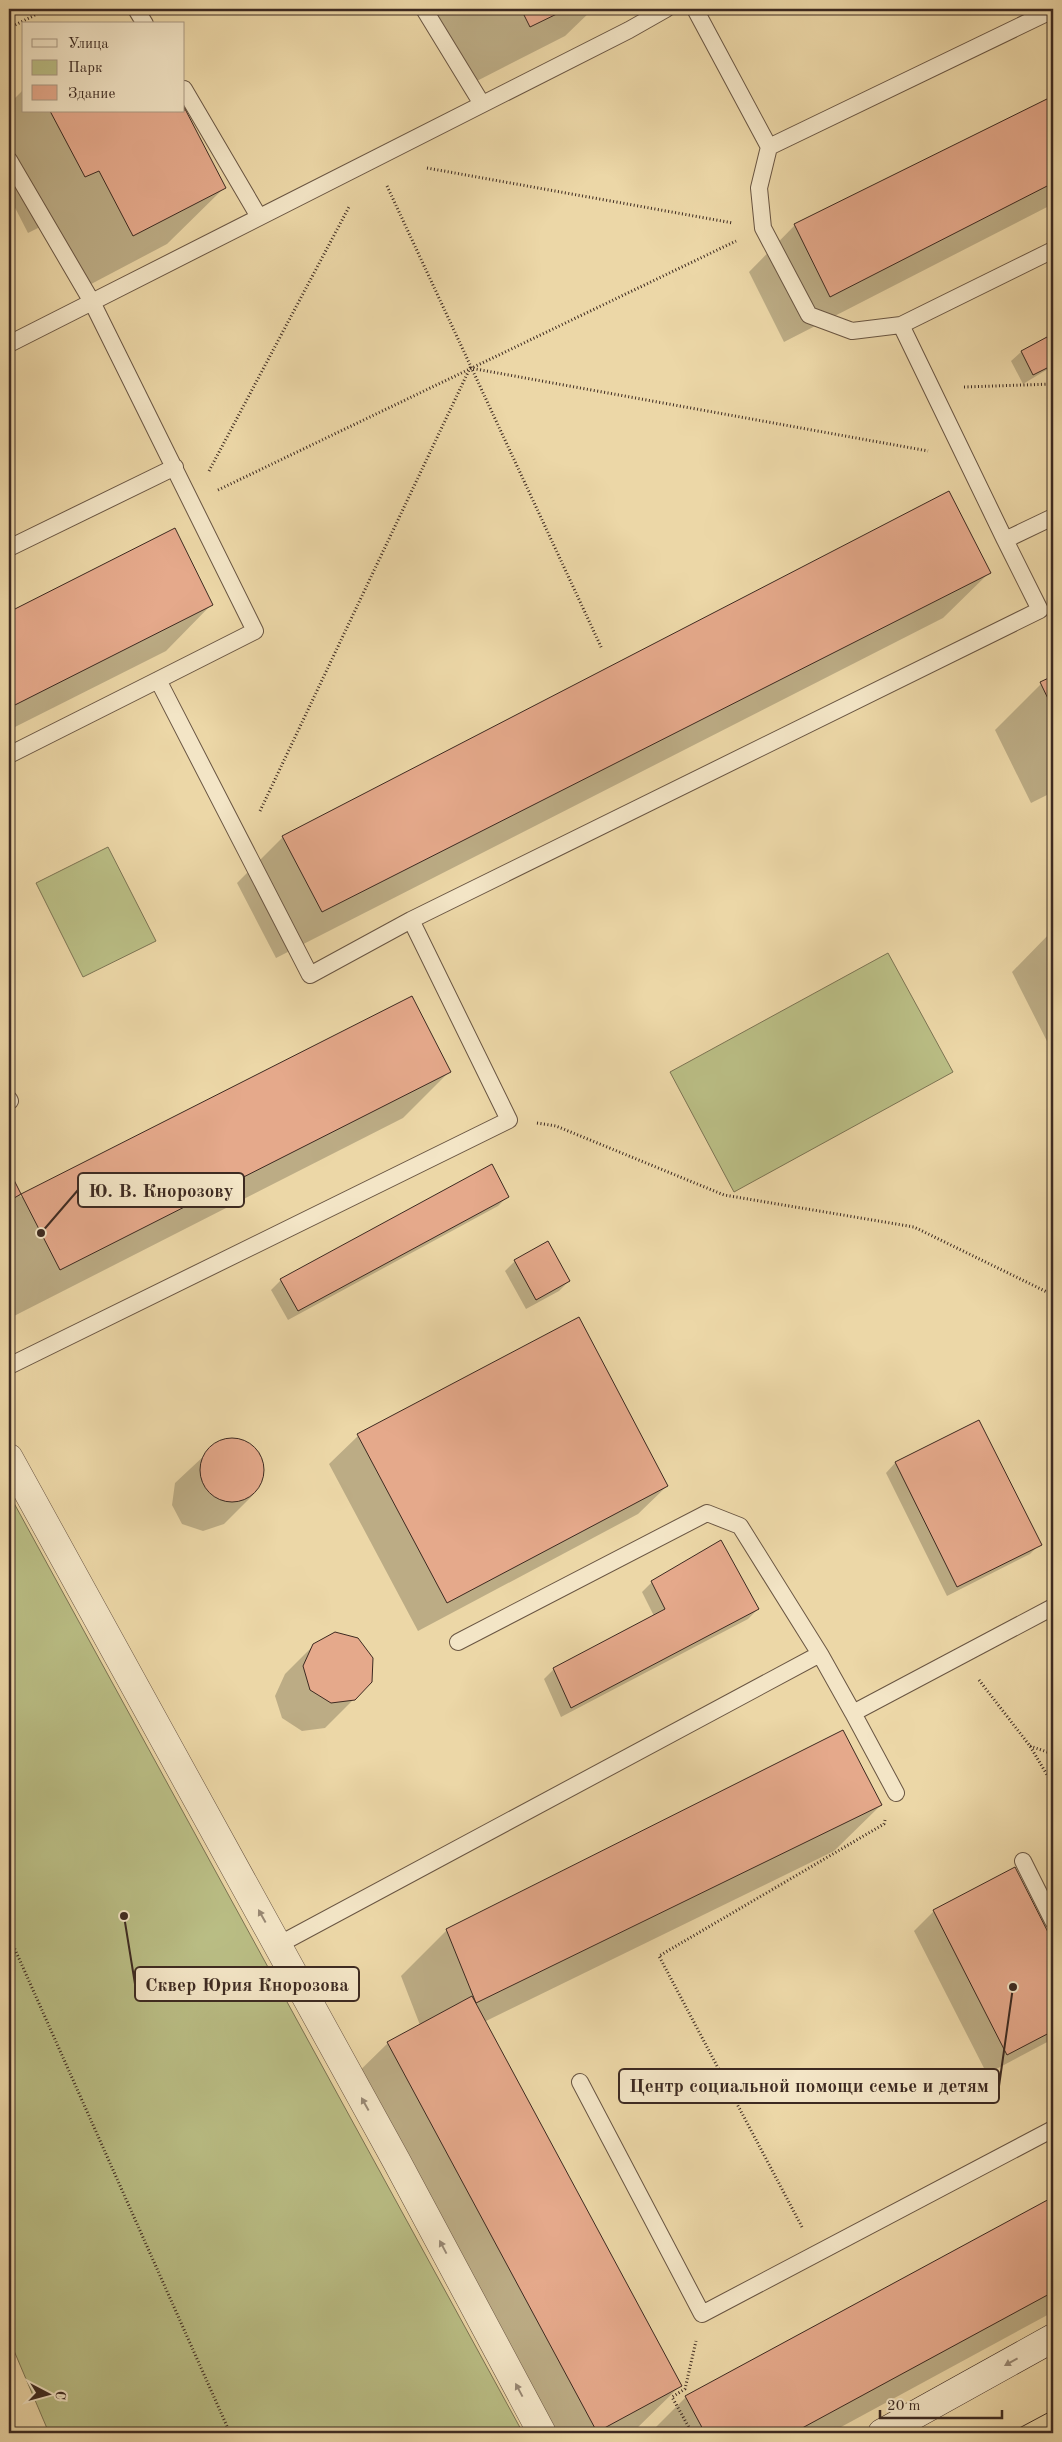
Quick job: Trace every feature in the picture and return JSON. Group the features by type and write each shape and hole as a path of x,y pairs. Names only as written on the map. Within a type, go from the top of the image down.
{"street":[{"path":"9,1458 278,1945 542,2433"},
{"path":"882,2433 1053,2338"}],"lane":[{"path":"136,9 144,22"},
{"path":"424,9 482,104"},
{"path":"9,344 666,9"},
{"path":"694,9 769,147 759,188 763,228 809,315 852,331 901,326 1053,250"},
{"path":"769,147 1053,10"},
{"path":"185,91 259,217"},
{"path":"9,160 92,302 176,467 255,632 9,754"},
{"path":"158,680 310,975 411,920 1040,610 901,326"},
{"path":"9,548 176,467"},
{"path":"1006,540 1053,517"},
{"path":"9,1366 509,1120 411,920"},
{"path":"458,1642 707,1513 740,1526 820,1654 896,1794"},
{"path":"853,1712 1053,1607"},
{"path":"278,1945 820,1654"},
{"path":"1023,1861 1053,1921"},
{"path":"580,2082 702,2314 1053,2128"}],"path":[{"path":"9,28 47,9"},
{"path":"375,158 763,228"},
{"path":"375,158 470,368 602,649"},
{"path":"192,502 375,158"},
{"path":"192,502 763,228"},
{"path":"470,368 965,458"},
{"path":"244,845 470,368"},
{"path":"931,388 1053,384"},
{"path":"509,1120 556,1126 724,1195 914,1227 1053,1295"},
{"path":"960,1656 1030,1746 1053,1785"},
{"path":"1030,1746 1053,1754"},
{"path":"816,2254 659,1956 884,1824 896,1794"},
{"path":"9,1936 230,2433"},
{"path":"692,2433 672,2397 685,2389 702,2314"}],"green space":[{"path":"108,847 156,941 83,977 36,883"},
{"path":"888,953 953,1072 734,1192 670,1072"},
{"path":"9,1494 523,2433 49,2433 9,2339"}],"building":[{"path":"521,9 567,9 530,27"},
{"path":"1053,96 1053,183 830,297 794,224"},
{"path":"185,109 226,188 133,236 99,171 85,177 51,112 185,112"},
{"path":"1047,337 1053,348 1053,365 1033,375 1021,351"},
{"path":"949,491 991,573 322,912 282,836"},
{"path":"175,528 213,605 9,708 9,612"},
{"path":"1053,676 1053,709 1040,682"},
{"path":"412,996 451,1072 60,1270 21,1194"},
{"path":"492,1164 509,1197 298,1311 280,1279"},
{"path":"9,1170 21,1194 9,1201"},
{"path":"548,1241 570,1281 536,1300 514,1260"},
{"path":"579,1317 668,1486 447,1603 357,1434"},
{"path":"979,1420 1042,1545 957,1587 895,1462"},
{"path":"232,1438 244,1440 255,1447 262,1458 264,1470 262,1482 255,1493 244,1500 232,1502 220,1500 209,1493 202,1482 200,1470 202,1458 209,1447 220,1440"},
{"path":"721,1540 759,1609 571,1708 553,1668 665,1609 651,1581"},
{"path":"335,1632 358,1638 373,1658 372,1682 355,1700 331,1703 310,1690 303,1666 313,1644"},
{"path":"843,1730 882,1805 476,2003 446,1929"},
{"path":"1015,1867 1053,1942 1053,2031 1007,2055 933,1910"},
{"path":"472,1996 682,2386 597,2432 387,2042"},
{"path":"1053,2197 1053,2292 793,2433 705,2433 685,2396"}],"tram line":[{"path":"1010,2433 1053,2410"}],"place":[{"name":"Ю. В. Кнорозову","path":"41,1233"},
{"name":"Сквер Юрия Кнорозова","path":"124,1916"},
{"name":"Центр социальной помощи семье и детям","path":"1013,1987"}]}
